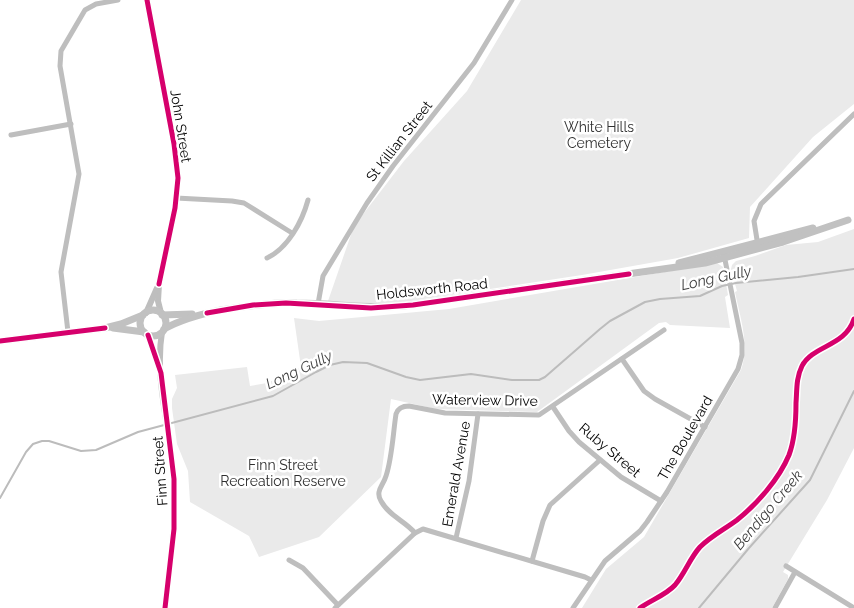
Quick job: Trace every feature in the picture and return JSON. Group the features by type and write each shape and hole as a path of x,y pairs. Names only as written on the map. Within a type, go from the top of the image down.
{"main road":[{"name":"Holdsworth Road","path":"162,314 207,313 273,303 371,308 413,305 629,274 724,255 851,219"},
{"path":"0,341 105,328 121,324 154,310 162,314 166,322 163,331 156,336 125,329 105,328"},
{"name":"Holdsworth Road","path":"163,331 176,322 207,313"},
{"path":"144,314 140,322 146,334"}],"street":[{"path":"68,332 61,272 79,174 60,62 61,51 85,10 96,4 118,0"},
{"name":"John Street","path":"147,0 174,144 178,178 168,246 159,284 158,303 162,314"},
{"name":"St Killian Street","path":"318,304 325,272 370,198 474,63 512,0"},
{"path":"758,246 754,221 761,204 854,114"},
{"path":"11,135 71,124"},
{"path":"176,198 244,203 292,233"},
{"path":"267,258 281,250 302,219 308,200"},
{"name":"The Boulevard","path":"573,608 590,580 605,561 644,527 705,427 742,360 742,343 724,255"},
{"name":"John Street","path":"144,314 159,284"},
{"name":"Waterview Drive","path":"415,533 409,526 394,516 383,504 379,495 380,487 387,475 398,410 401,407 406,406 436,412 541,414 664,330"},
{"name":"Finn Street","path":"163,331 161,373 174,472 175,510 165,608"},
{"name":"Finn Street","path":"146,334 161,373"},
{"path":"622,359 644,391 705,427"},
{"name":"Ruby Street","path":"553,406 573,436 600,460 627,481 661,501"},
{"name":"Emerald Avenue","path":"456,538 469,481 478,414"},
{"path":"532,561 542,521 550,505 600,460"},
{"path":"289,560 303,568 336,607 415,533 426,529 590,580"},
{"path":"786,566 854,608"},
{"path":"775,608 795,572"}],"green space":[{"name":"White Hills Cemetery","path":"521,0 854,0 854,104 813,137 750,207 749,238 678,258 582,275 391,304 328,301 354,226 404,161 467,91"},
{"path":"854,229 854,448 827,500 783,572 788,575 788,579 772,608 582,608 606,569 644,537 741,370 745,351 735,292 737,291 731,269 732,265 736,261 786,245 818,242"},
{"name":"Finn Street Recreation Reserve","path":"717,263 723,267 728,295 725,297 730,328 659,323 537,412 436,409 391,399 381,477 319,537 259,557 249,536 190,502 188,471 177,444 172,408 172,399 177,388 175,375 247,367 250,386 267,383 301,367 294,318 319,321 449,309"}],"waterway":[{"name":"Long Gully","path":"0,498 26,452 33,444 42,441 49,441 81,451 96,450 138,432 273,396 330,365 343,362 367,363 420,380 471,374 512,380 539,380 545,377 610,321 645,302 700,296 722,286 736,283 854,269"},
{"name":"Bendigo Creek","path":"699,608 749,548 810,480 854,391"}],"cycle path":[{"path":"147,0 174,144 178,178 175,208 159,284"},
{"path":"207,313 253,305 286,303 371,308 413,305 629,274"},
{"path":"640,608 671,589 700,547 745,514 773,482 785,464 793,443 797,384 802,366 807,359 844,335 854,319"},
{"path":"0,341 105,328"},
{"path":"148,335 161,373 174,479 174,529 165,608"}]}
